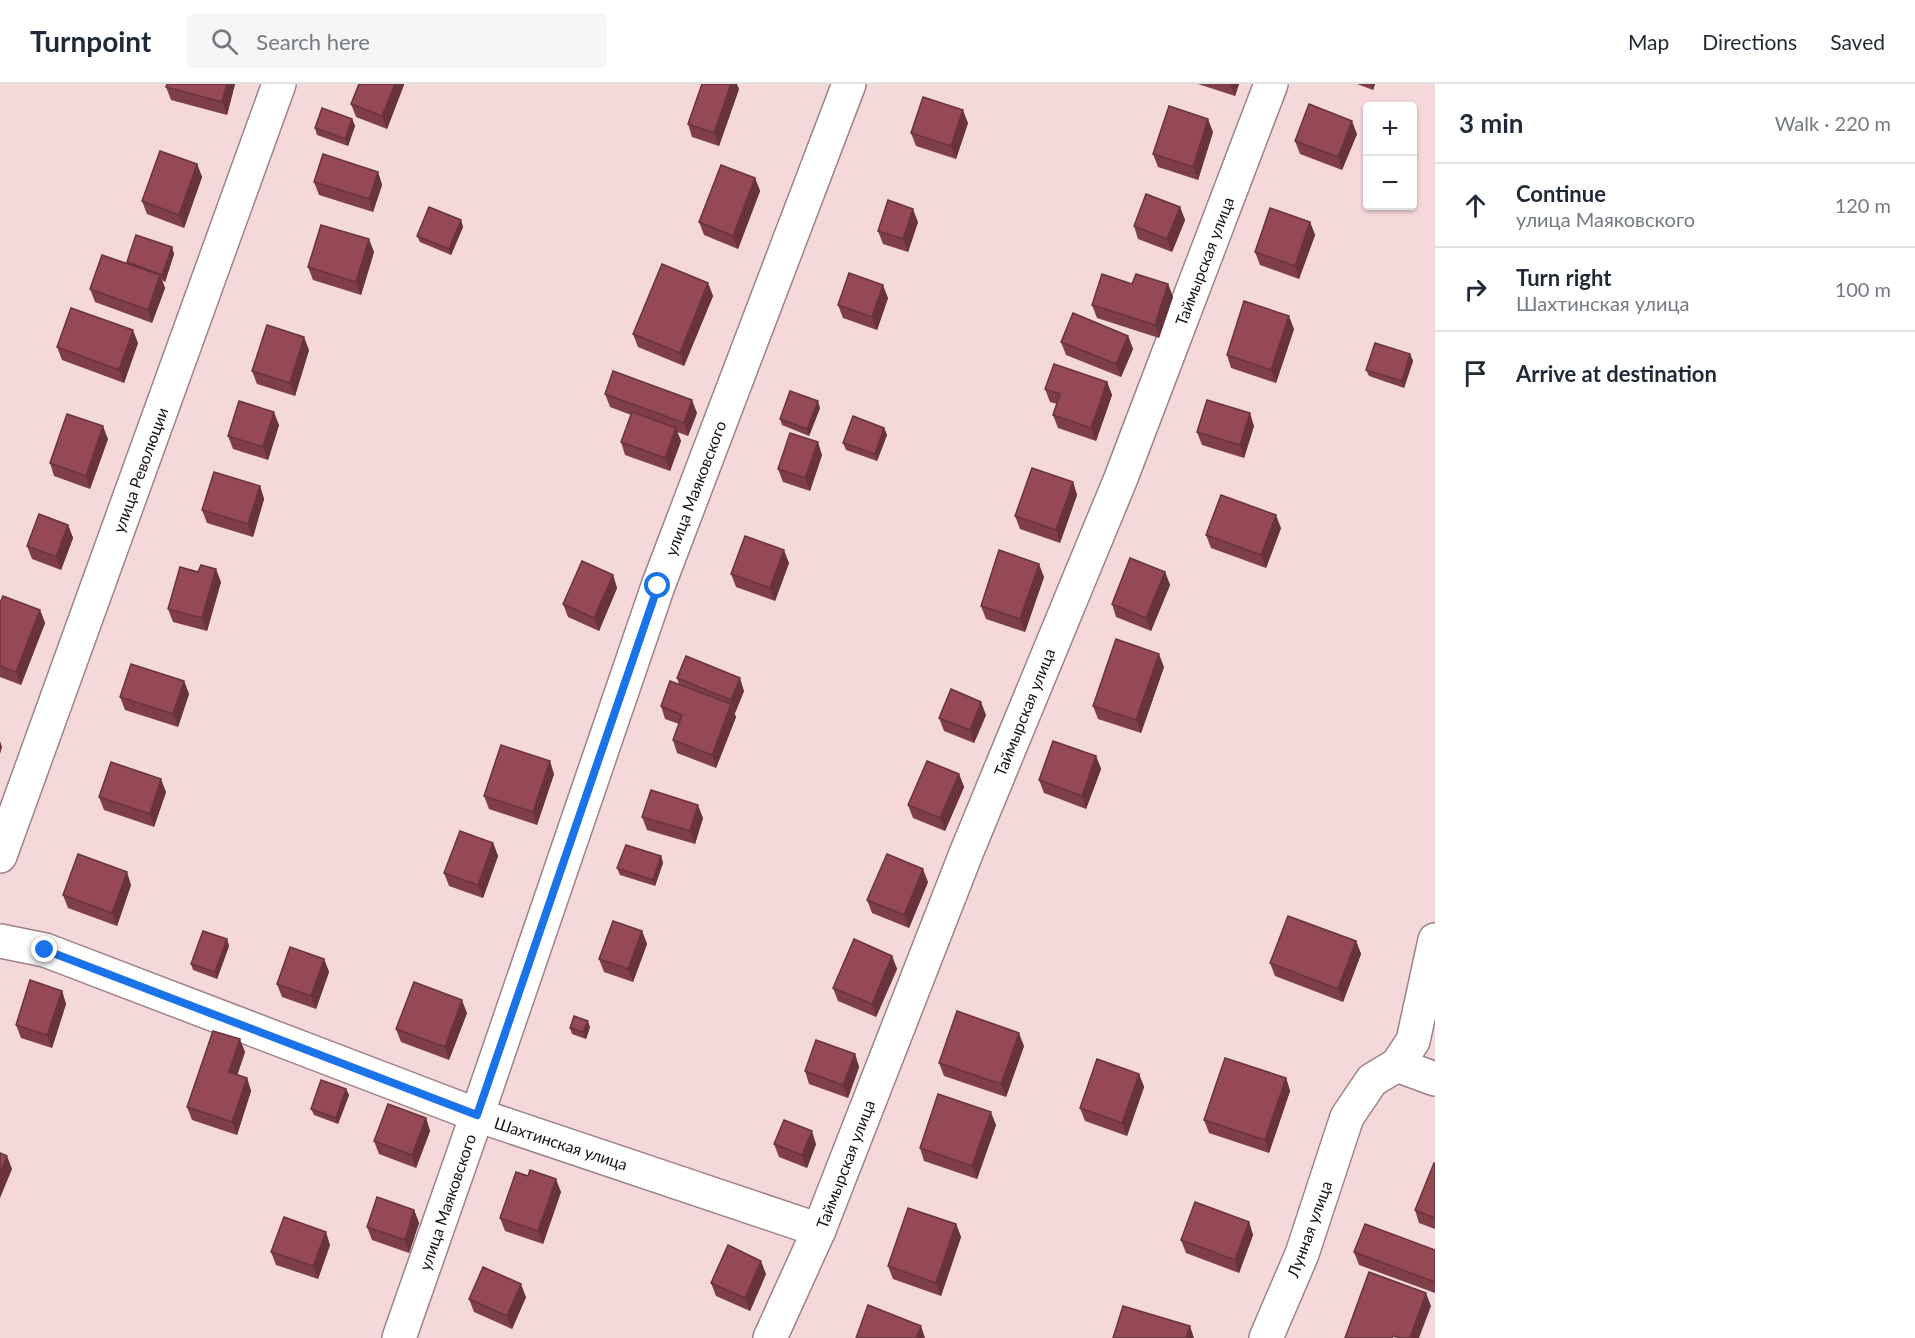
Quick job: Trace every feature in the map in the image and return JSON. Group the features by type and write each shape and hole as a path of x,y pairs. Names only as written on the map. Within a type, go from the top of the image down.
{"street":[{"name":"улица Революции","path":"0,856 279,84"},
{"name":"улица Маяковского","path":"399,1338 658,586 849,84"},
{"name":"Таймырская улица","path":"770,1338 819,1230 967,851 1121,478 1271,84"},
{"path":"1435,940 1413,1041 1397,1065 1435,1078"},
{"name":"Шахтинская улица","path":"0,941 45,950 477,1115 819,1230"},
{"name":"Лунная улица","path":"1266,1338 1302,1254 1347,1118 1372,1080 1397,1065"}],"building":[{"path":"167,84 227,84 222,102 166,87"},
{"path":"359,84 395,84 382,116 351,104"},
{"path":"702,84 731,84 714,133 688,124"},
{"path":"923,97 963,110 951,146 911,133"},
{"path":"1309,104 1352,121 1338,157 1295,141"},
{"path":"1169,106 1208,119 1193,167 1153,154"},
{"path":"322,108 352,119 345,139 315,128"},
{"path":"160,151 197,164 179,215 142,201"},
{"path":"323,154 378,172 369,199 314,182"},
{"path":"721,165 755,178 733,236 699,222"},
{"path":"1146,194 1180,207 1167,239 1134,226"},
{"path":"888,200 913,209 903,239 878,231"},
{"path":"429,207 461,220 449,249 417,236"},
{"path":"1270,208 1310,222 1295,266 1255,252"},
{"path":"321,225 369,239 356,282 308,267"},
{"path":"136,235 172,247 162,275 127,262"},
{"path":"102,255 160,275 148,310 90,289"},
{"path":"662,264 708,283 680,353 633,334"},
{"path":"849,273 883,285 872,317 838,305"},
{"path":"1102,274 1132,284 1136,274 1168,284 1155,325 1092,305"},
{"path":"1244,301 1289,316 1271,370 1227,355"},
{"path":"71,308 133,330 119,370 57,347"},
{"path":"1073,313 1128,336 1116,364 1061,342"},
{"path":"267,325 304,337 290,383 252,371"},
{"path":"1375,343 1410,354 1402,381 1366,370"},
{"path":"1054,364 1107,382 1091,428 1053,415 1060,394 1045,389"},
{"path":"613,371 692,400 684,423 605,394"},
{"path":"790,391 818,401 807,429 780,419"},
{"path":"1207,400 1250,413 1240,445 1197,432"},
{"path":"239,401 274,412 263,447 228,436"},
{"path":"632,412 676,428 665,458 621,442"},
{"path":"67,414 103,426 86,476 50,463"},
{"path":"853,416 884,428 875,454 843,443"},
{"path":"790,433 818,442 805,478 778,469"},
{"path":"1032,468 1073,482 1056,530 1015,516"},
{"path":"214,472 260,486 248,524 202,510"},
{"path":"1221,495 1276,515 1261,555 1206,535"},
{"path":"39,514 68,525 56,557 27,546"},
{"path":"745,536 784,550 770,588 731,574"},
{"path":"999,550 1039,564 1020,619 981,606"},
{"path":"1130,558 1165,572 1146,618 1112,604"},
{"path":"582,561 613,575 594,618 563,604"},
{"path":"201,565 216,569 202,618 168,609 180,567 198,572"},
{"path":"3,596 40,610 16,672 0,666 0,603"},
{"path":"1116,639 1159,654 1136,720 1093,706"},
{"path":"686,656 740,678 731,700 677,678"},
{"path":"131,664 184,681 173,714 120,697"},
{"path":"670,681 731,704 712,755 673,740 682,715 661,706"},
{"path":"951,689 981,702 970,730 939,718"},
{"path":"1053,741 1096,756 1082,796 1039,780"},
{"path":"501,745 550,761 533,812 484,796"},
{"path":"927,761 959,774 940,818 908,805"},
{"path":"111,762 161,779 150,814 99,797"},
{"path":"651,790 698,805 690,831 642,817"},
{"path":"460,831 493,843 478,885 444,873"},
{"path":"626,845 661,856 653,880 617,868"},
{"path":"78,854 127,872 112,913 63,895"},
{"path":"887,854 923,869 904,915 867,900"},
{"path":"1288,916 1356,941 1338,989 1270,963"},
{"path":"613,921 642,931 628,969 599,959"},
{"path":"203,931 227,939 215,972 191,964"},
{"path":"854,939 892,956 872,1004 833,988"},
{"path":"290,947 324,959 311,996 277,984"},
{"path":"30,980 62,991 47,1035 16,1025"},
{"path":"414,982 462,1000 445,1047 396,1029"},
{"path":"957,1011 1019,1033 1001,1084 939,1063"},
{"path":"574,1016 588,1021 583,1032 570,1028"},
{"path":"213,1031 240,1039 229,1072 247,1078 232,1122 187,1107"},
{"path":"816,1040 855,1054 843,1085 805,1071"},
{"path":"1225,1058 1286,1078 1265,1140 1204,1120"},
{"path":"1097,1059 1139,1074 1122,1123 1080,1108"},
{"path":"321,1080 346,1089 336,1118 311,1109"},
{"path":"938,1094 991,1112 972,1166 920,1148"},
{"path":"388,1104 426,1118 412,1155 374,1141"},
{"path":"784,1120 812,1131 802,1155 774,1144"},
{"path":"0,1153 7,1156 0,1174"},
{"path":"1435,1164 1435,1218 1415,1210"},
{"path":"530,1170 556,1179 538,1231 500,1218 516,1172 528,1176"},
{"path":"377,1197 414,1210 405,1240 367,1227"},
{"path":"1195,1202 1249,1222 1235,1260 1181,1240"},
{"path":"908,1208 956,1224 936,1283 888,1266"},
{"path":"284,1217 326,1232 313,1266 271,1252"},
{"path":"1365,1224 1435,1250 1435,1282 1354,1252"},
{"path":"728,1245 761,1261 745,1298 711,1283"},
{"path":"483,1267 521,1284 507,1316 469,1299"},
{"path":"1369,1272 1426,1293 1410,1338 1393,1336 1392,1338 1345,1338"},
{"path":"868,1305 921,1326 916,1338 856,1338"},
{"path":"1123,1306 1190,1326 1186,1338 1113,1338"}],"route":[{"path":"45,950 477,1115 658,586"}]}
